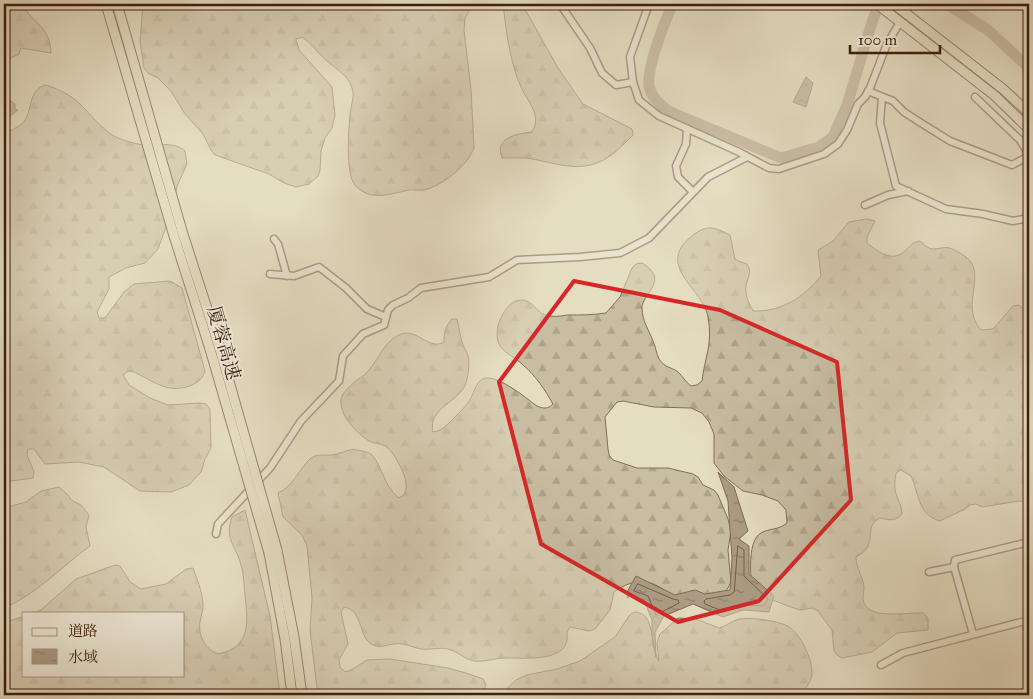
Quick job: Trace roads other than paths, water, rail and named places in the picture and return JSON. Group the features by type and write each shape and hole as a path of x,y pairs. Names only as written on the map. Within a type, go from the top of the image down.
{"highway":[{"name":"厦蓉高速","path":"106,4 171,226 201,321 214,348 273,551 294,637 302,695"},
{"name":"厦蓉高速","path":"117,4 182,231 211,318 214,348"},
{"path":"877,4 994,95 1029,129"},
{"path":"894,4 1003,88 1029,113"},
{"name":"厦蓉高速","path":"273,551 292,695"}],"street":[{"path":"560,4 590,48 602,73 616,85 633,82"},
{"path":"566,13 568,4"},
{"path":"649,4 630,56 633,82 638,100 659,116 769,168 779,169 824,154 838,144 847,130 858,104 868,91 887,44 900,22"},
{"path":"868,91 894,101 915,119 950,141 1012,165 1029,156 1020,140 974,97"},
{"path":"882,97 880,124 896,186 946,208 1012,221 1029,218"},
{"path":"687,129 686,144 676,166 678,177 693,192"},
{"path":"216,534 218,524 270,468 301,421 339,381 343,356 363,334 384,325 388,310 393,305 408,298 421,288 489,278 517,260 620,253 649,238 708,177 748,157"},
{"path":"865,205 888,195 908,191"},
{"path":"274,238 278,244 287,276"},
{"path":"270,274 294,276 319,267 346,288 368,309 386,317"},
{"path":"972,634 954,567 955,560 1029,542"},
{"path":"929,572 954,567"},
{"path":"881,665 903,653 1029,620"}],"water":[{"path":"806,77 813,83 806,107 793,102"},
{"path":"4,96 15,104 15,109 18,110 4,121"},
{"path":"718,472 734,487 748,531 739,539 749,546 749,574 774,596 769,612 743,610 723,617 693,604 664,616 655,632 656,657 652,636 652,620 644,600 631,596 627,598 628,590 636,576 675,595 695,590 705,594 730,590 732,558 728,501"}],"waterway":[{"path":"673,4 661,33 650,69 649,87 654,98 668,111 781,158 819,147 833,137 847,105 879,4"},
{"path":"947,4 988,30 1029,68"}]}
